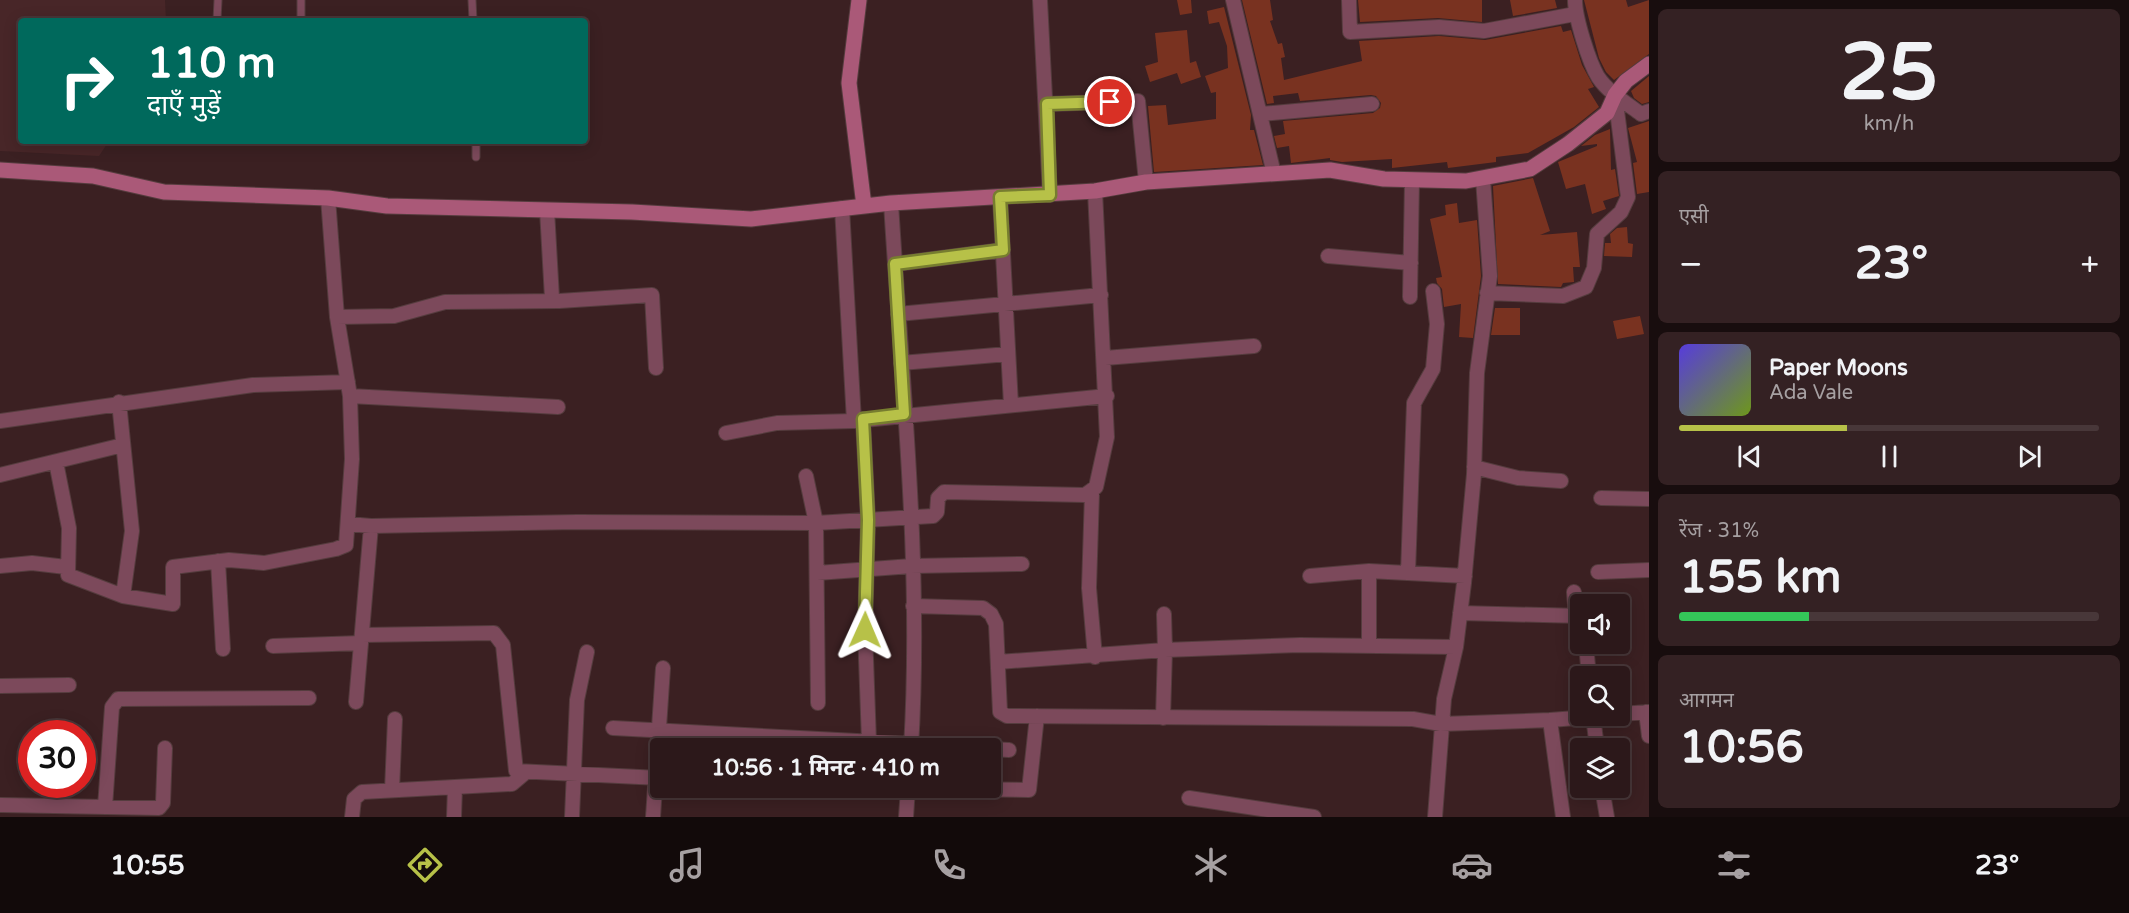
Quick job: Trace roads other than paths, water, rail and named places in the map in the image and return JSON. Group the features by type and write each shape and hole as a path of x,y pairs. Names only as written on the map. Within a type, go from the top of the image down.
{"street":[{"path":"859,0 849,83 864,206"},
{"path":"1040,0 1050,195"},
{"path":"1233,0 1274,174"},
{"path":"1349,0 1350,32 1439,27 1484,31 1575,7 1598,76 1615,95 1641,114 1649,111"},
{"path":"0,170 93,176 164,192 328,198 387,206 751,219 891,203 1050,195 1095,191 1146,182 1330,170 1384,179 1466,181 1530,169 1568,144 1607,113 1615,95 1626,81 1649,64"},
{"path":"1487,293 1563,296 1586,287 1594,268 1597,234 1621,212 1628,197 1615,95"},
{"path":"1047,104 1138,101 1146,182"},
{"path":"1261,114 1372,104"},
{"path":"1435,817 1441,724 1456,647 1465,576 1474,466 1477,373 1490,276 1483,179"},
{"path":"1410,297 1412,180"},
{"path":"1095,191 1107,396 1107,437 1096,487 1092,493 1089,588 1095,657"},
{"path":"1000,197 1011,405"},
{"path":"56,462 69,528 66,567 71,578 123,596 173,604 173,567 237,560 264,564 336,549 348,540 352,459 350,396 337,317 328,198"},
{"path":"891,203 912,566 914,694 911,738"},
{"path":"842,208 868,520 866,569 869,738"},
{"path":"547,210 551,293 559,301"},
{"path":"895,264 1003,250"},
{"path":"1328,256 1411,263"},
{"path":"1408,573 1414,403 1433,369 1437,324 1433,291"},
{"path":"337,317 394,316 445,302 559,301 652,295 656,368"},
{"path":"898,314 1101,295"},
{"path":"1105,358 1254,346"},
{"path":"901,363 1008,354"},
{"path":"0,421 118,402 253,385 348,382"},
{"path":"350,396 558,407"},
{"path":"726,433 777,423 859,420 1107,396"},
{"path":"118,402 132,545 123,596"},
{"path":"0,475 123,445"},
{"path":"1474,466 1518,478 1562,481"},
{"path":"806,476 816,524 818,703"},
{"path":"348,524 371,526 578,522 816,524 936,514 938,498 944,492 1074,495 1092,493"},
{"path":"1601,498 1649,500"},
{"path":"356,702 371,526"},
{"path":"218,561 223,649"},
{"path":"0,566 32,563 66,567"},
{"path":"817,573 912,566 1022,564"},
{"path":"1598,572 1649,570"},
{"path":"1369,571 1369,646"},
{"path":"1310,576 1369,571 1465,576"},
{"path":"913,606 984,608 991,614 996,624 1000,712 1007,716 1413,719 1441,724 1570,718"},
{"path":"1460,613 1570,616"},
{"path":"1163,718 1164,614"},
{"path":"273,646 485,631 498,636 503,645 516,771 650,778"},
{"path":"998,662 1095,657 1165,650 1300,645 1456,647"},
{"path":"572,817 577,700 587,652"},
{"path":"660,738 663,668"},
{"path":"0,686 69,685"},
{"path":"105,807 112,706 118,699 309,698"},
{"path":"1630,713 1647,712 1649,736"},
{"path":"1001,790 1029,790 1037,716"},
{"path":"392,790 395,719"},
{"path":"1550,720 1563,817"},
{"path":"613,728 799,738"},
{"path":"1,805 76,812 105,807 156,809 162,806 165,748"},
{"path":"1001,749 1009,750"},
{"path":"352,817 357,795 362,792 512,784 525,772"},
{"path":"454,817 455,787"},
{"path":"653,817 655,798"},
{"path":"906,817 907,798"},
{"path":"1189,798 1314,817"},
{"path":"1604,798 1607,817"}],"lane":[{"path":"217,18 218,0"},
{"path":"301,0 301,18"},
{"path":"472,0 473,18"},
{"path":"476,144 476,157"}]}
